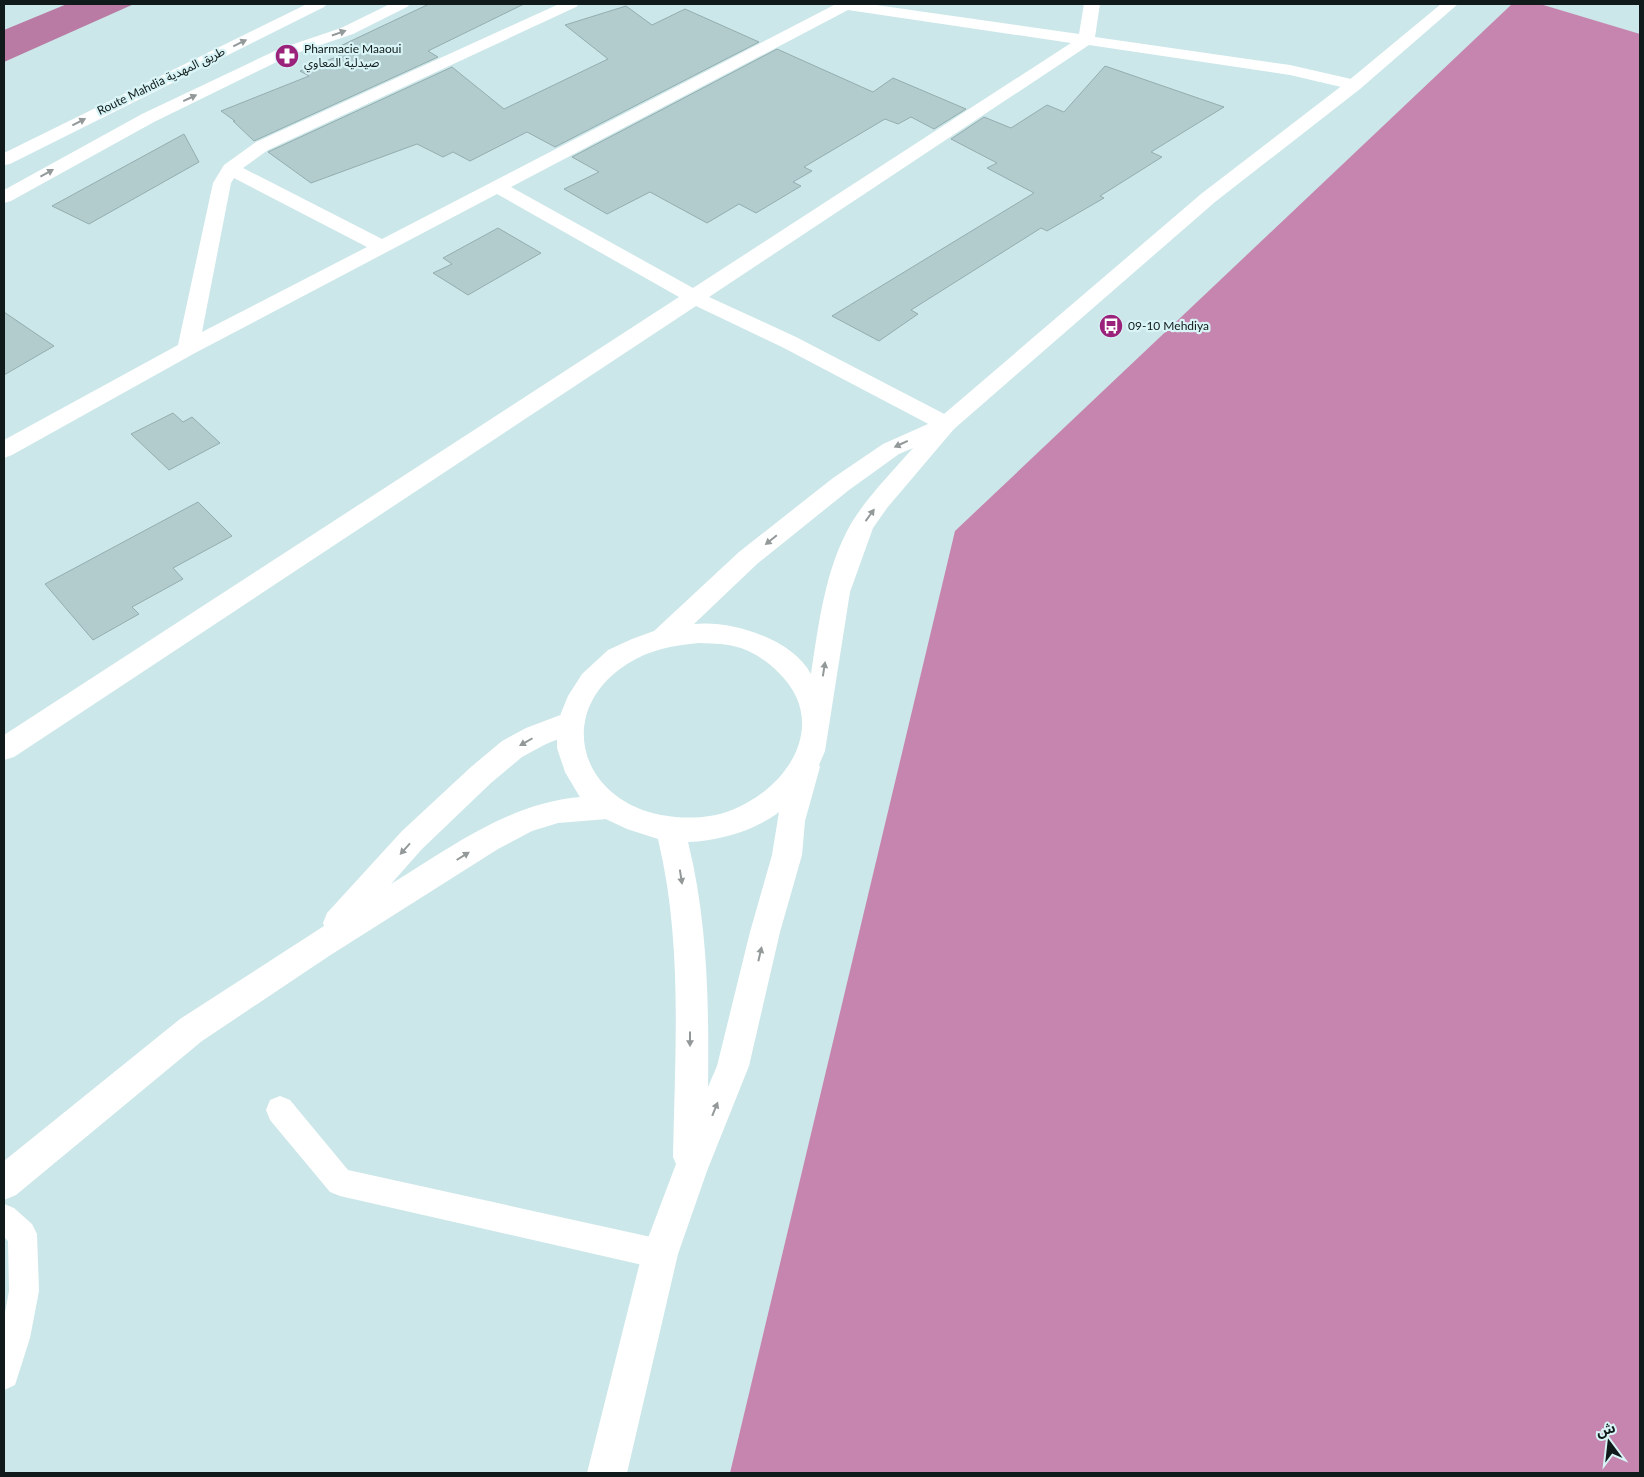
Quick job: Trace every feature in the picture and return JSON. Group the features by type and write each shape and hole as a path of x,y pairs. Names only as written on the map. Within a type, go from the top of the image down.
{"street":[{"name":"Route Mahdia طريق المهدية","path":"4,142 289,4"},
{"name":"Route Mahdia طريق المهدية","path":"4,160 319,4"},
{"path":"4,197 148,118 285,52 347,31 402,4"},
{"path":"188,348 222,183 230,169 244,157 262,146 571,4"},
{"path":"4,450 188,348 847,4 1290,70 1354,86"},
{"path":"4,749 1086,40 1092,4"},
{"path":"607,1473 660,1254 690,1170 733,1066 765,932 787,855 791,821 815,742 817,717 837,592 862,526 879,502 946,424 1208,198 1354,86 1450,4"},
{"path":"230,169 383,246"},
{"path":"496,186 694,297 789,342 946,424"},
{"path":"664,637 748,558 841,484 891,449 946,424"},
{"path":"806,767 783,795 751,816 712,828 670,830 636,822 607,807 583,782 571,753 571,722 582,693 603,668 631,649 664,637 699,632 733,636 764,647 790,665 808,689 817,717"},
{"path":"318,946 412,840 481,774 512,750 536,736 571,722"},
{"path":"4,1184 191,1030 318,946 488,840 524,821 558,811 607,807"},
{"path":"670,830 679,860 690,962 690,1170"}],"lane":[{"path":"280,1110 340,1182 660,1254"},
{"path":"4,1218 22,1234 24,1291 15,1338 4,1374"}],"shaded area":[{"path":"67,4 134,4 4,62 4,30"},
{"path":"1512,4 1540,4 1640,34 1640,1473 730,1473 955,531"}],"building":[{"path":"429,4 524,4 428,51 438,57 254,141 233,121 235,121 221,111 309,76 300,71 344,54 336,48"},
{"path":"626,6 652,25 685,9 759,42 555,147 527,132 470,161 453,152 443,157 417,144 311,183 268,152 452,67 504,109 608,59 565,25"},
{"path":"777,49 873,92 893,78 966,109 934,129 911,117 898,124 885,119 804,167 812,171 793,182 801,186 756,213 739,204 707,223 650,192 607,214 564,189 599,172 572,157"},
{"path":"1105,66 1224,107 1151,152 1162,157 1100,196 1104,198 1047,231 1041,228 911,310 918,314 879,341 832,316 1034,193 987,168 997,163 951,139 984,117 1011,128 1047,105 1064,112"},
{"path":"184,134 199,162 89,224 52,206"},
{"path":"498,228 541,253 468,295 433,273 452,264 443,258"},
{"path":"4,312 54,346 4,375"},
{"path":"173,413 183,422 192,417 220,443 169,470 131,434"},
{"path":"198,502 232,536 173,568 183,579 132,607 139,614 93,640 45,584"}],"place":[{"name":"Pharmacie Maaoui صيدلية المعاوي","path":"287,56"},
{"name":"09-10 Mehdiya","path":"1111,326"}]}
